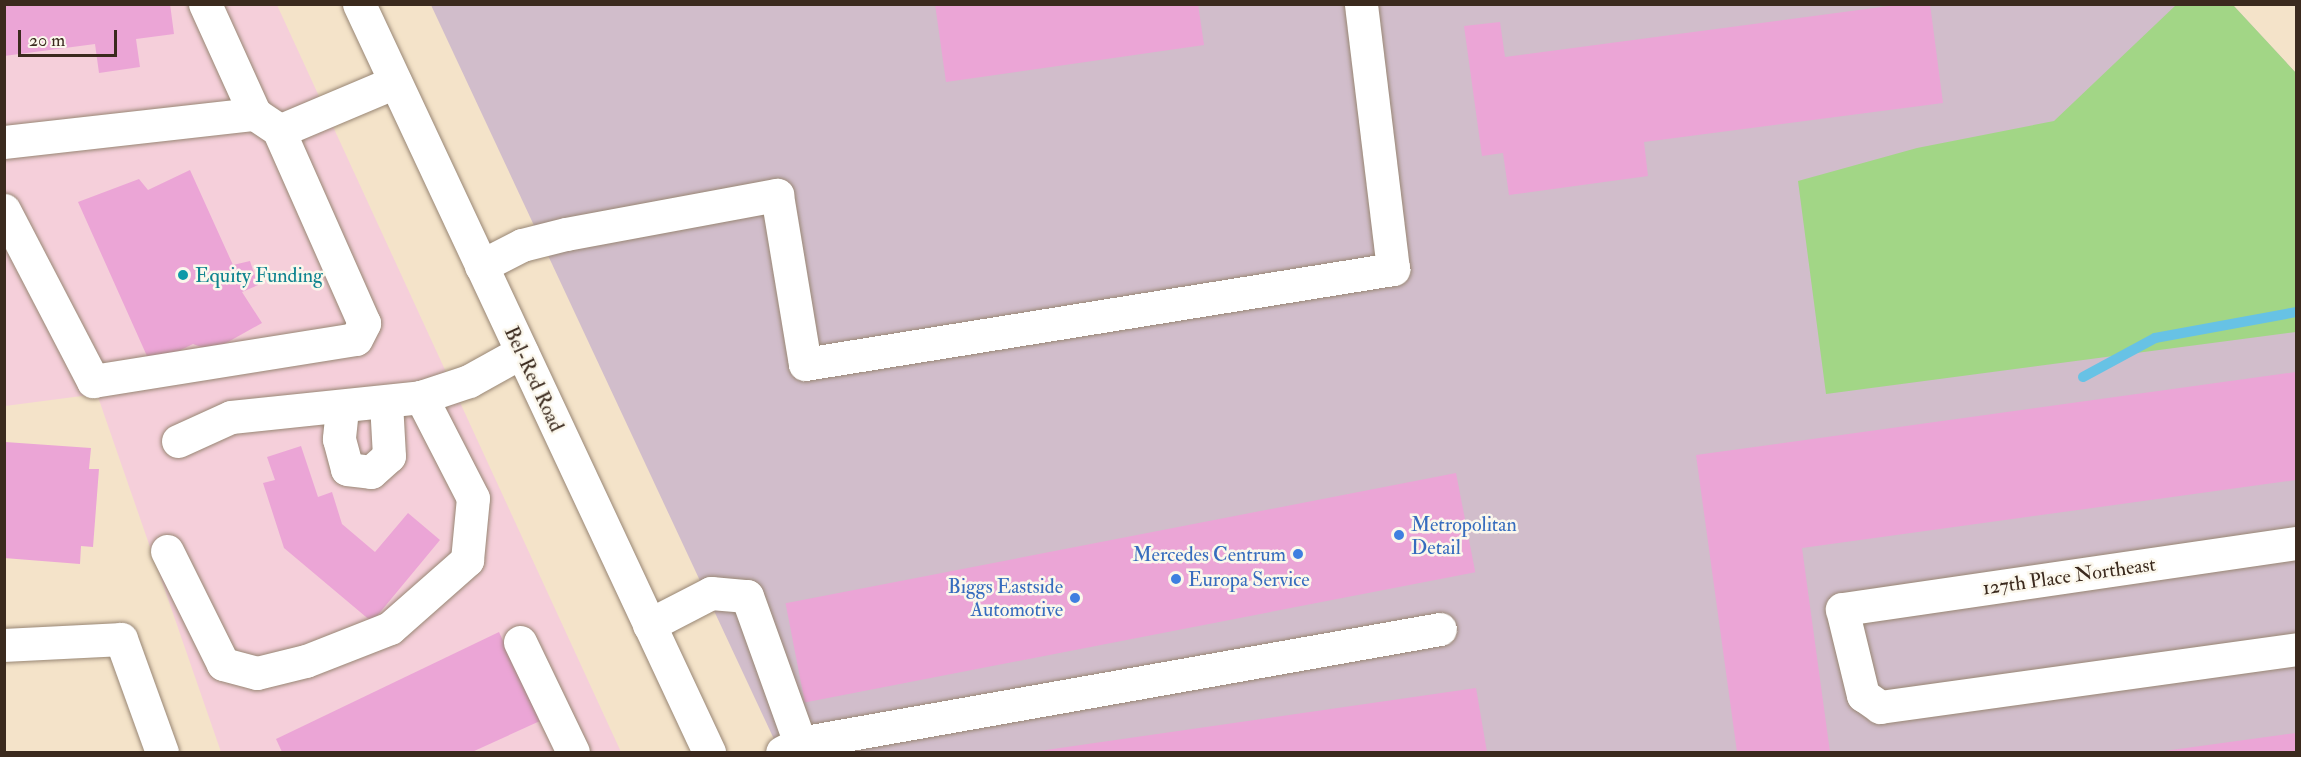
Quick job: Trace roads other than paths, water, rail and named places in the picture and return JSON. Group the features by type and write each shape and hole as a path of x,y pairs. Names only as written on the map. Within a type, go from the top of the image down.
{"main road":[{"path":"4,210 93,381 356,339 364,323 267,122 206,4"},
{"name":"Bel-Red Road","path":"359,4 709,753"},
{"path":"481,266 522,245 566,234 777,195 805,364 1393,269 1361,4"},
{"path":"4,142 267,122 395,82"},
{"path":"178,441 231,417 342,409 421,397 469,381 521,352"},
{"path":"167,551 223,664 256,673 306,661 390,628 467,560 473,498 421,397"},
{"path":"342,409 339,439 347,469 371,472 389,456 386,403"},
{"name":"127th Place Northeast","path":"2296,543 1842,609 1863,695 1880,707 2296,649"},
{"path":"650,625 711,593 747,596 791,748 1440,629"},
{"path":"4,645 121,639 162,753"},
{"path":"520,642 573,753"}],"waterway":[{"path":"2083,377 2155,338 2296,312"}],"place":[{"name":"Equity Funding","path":"183,275"},
{"name":"Metropolitan Detail","path":"1399,535"},
{"name":"Mercedes Centrum","path":"1298,554"},
{"name":"Europa Service","path":"1176,579"},
{"name":"Biggs Eastside Automotive","path":"1075,598"}]}
